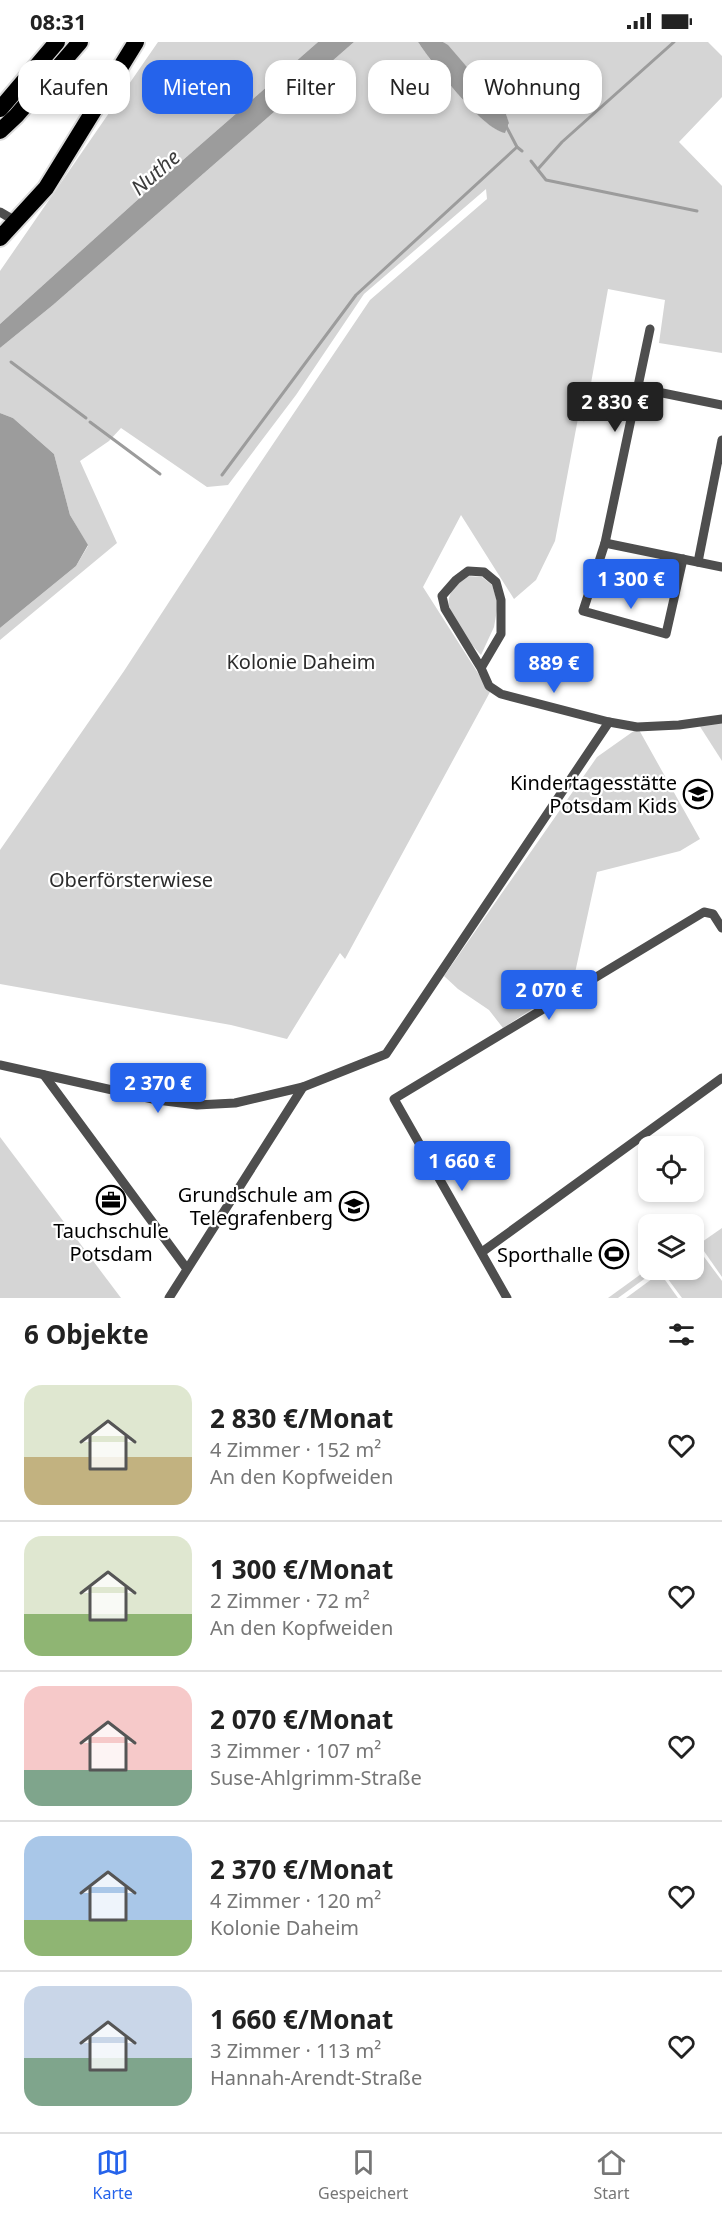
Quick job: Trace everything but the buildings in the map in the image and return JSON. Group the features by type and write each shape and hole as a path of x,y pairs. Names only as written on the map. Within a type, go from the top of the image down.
{"highway":[{"path":"0,109 57,42"},
{"path":"0,132 80,42"},
{"path":"0,238 46,188 136,42"}],"street":[{"path":"0,212 17,222"},
{"path":"650,329 605,543 584,611 666,634 683,559"},
{"path":"638,388 722,405"},
{"path":"698,562 722,440"},
{"path":"605,543 722,567"},
{"path":"481,668 501,634 501,600 496,582 484,572 468,571 456,580 442,596 445,609 481,668 489,686 501,694 637,727 657,727 722,718"},
{"path":"0,1065 157,1100 197,1105 235,1102 303,1087 386,1054 609,722"},
{"path":"507,1298 394,1099 704,912 713,914 722,928"},
{"path":"44,1075 187,1269"},
{"path":"482,1252 722,1078"},
{"path":"169,1298 303,1087"}],"green space":[{"path":"158,42 318,42 297,60 265,60 265,88 253,99 253,60 146,60"},
{"path":"354,42 418,42 432,60 368,60 368,114 451,114 451,85 463,99 463,114 478,114 495,128 505,132 509,124 506,114 602,114 602,60 463,60 463,63 443,42 708,42 722,56 722,97 679,142 722,186 722,353 659,343 665,300 608,289 584,422 579,413 555,541 536,580 514,599 461,515 423,587 490,692 345,959 340,953 287,1039 231,1025 0,984 0,850 124,671 370,300 487,199 486,189 364,294 296,395 228,485 207,487 121,428 109,441 80,461 117,543 0,640 0,628 76,566 88,546 70,515 54,454 13,418 0,413 0,348 53,305 272,114 356,114 356,60 333,60"},
{"path":"142,65 142,114 236,114 0,324 0,271 108,114 130,114 130,83"},
{"path":"467,576 482,577 492,585 498,604 494,627 481,655 460,628 449,605 452,592"},
{"path":"722,720 722,761 699,725"},
{"path":"638,728 700,839 680,851 597,872 573,982 503,1028 489,1010 458,989 444,976 597,757"},
{"path":"0,1137 121,1298 0,1298"},
{"path":"722,1228 722,1277 704,1251 704,1241"},
{"path":"704,1257 722,1281 722,1298 682,1298 669,1280 704,1280"},
{"path":"638,1276 638,1280 643,1280 618,1298 608,1298"},
{"path":"650,1280 665,1280 678,1298 626,1298"}],"shaded area":[{"path":"318,42 354,42 333,60 297,60"},
{"path":"418,42 443,42 463,62 463,99 451,86 451,60 431,60"},
{"path":"265,88 265,114 272,114 53,305 0,348 0,324 236,114 253,114 253,99"},
{"path":"477,114 506,114 509,123 505,133"},
{"path":"0,413 13,418 54,454 70,515 88,545 76,566 0,628"}],"waterway":[{"path":"538,169 562,142 674,42"},
{"path":"506,126 517,147 522,151"},
{"path":"222,475 356,295 517,147"},
{"path":"531,161 546,180 697,211"},
{"path":"11,362 86,418"},
{"path":"90,422 160,474"}],"place":[{"name":"Kindertagesstätte Potsdam Kids","path":"698,794"},
{"name":"Tauchschule Potsdam","path":"111,1200"},
{"name":"Grundschule am Telegrafenberg","path":"354,1206"},
{"name":"Sporthalle","path":"614,1254"}],"water label":[{"name":"Nuthe","path":"155,172"}],"park label":[{"name":"Kolonie Daheim","path":"301,661"},
{"name":"Oberförsterwiese","path":"131,879"}]}
